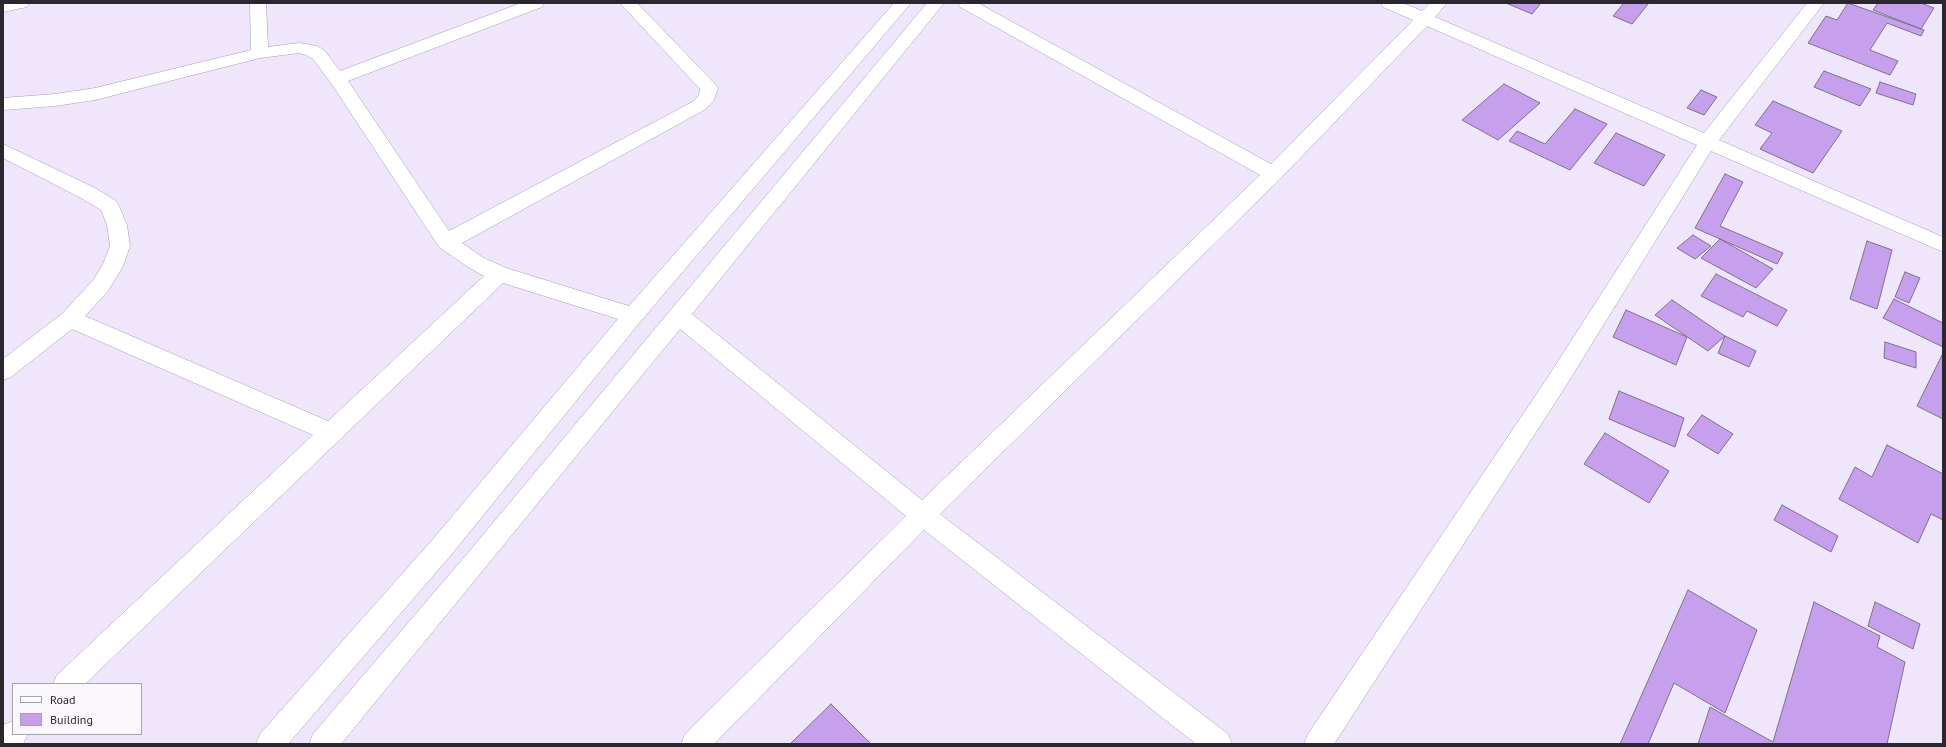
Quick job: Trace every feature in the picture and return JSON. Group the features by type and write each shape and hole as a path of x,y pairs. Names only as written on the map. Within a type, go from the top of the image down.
{"street":[{"path":"3,7 21,3"},
{"path":"258,3 260,53"},
{"path":"337,79 536,3"},
{"path":"446,242 700,104 708,96 709,88 628,3"},
{"path":"270,744 442,548 633,316 903,3"},
{"path":"323,744 476,562 936,3"},
{"path":"966,3 1273,174"},
{"path":"1388,3 1943,245"},
{"path":"695,744 923,515 1273,174 1439,3"},
{"path":"1318,744 1554,386 1707,143 1816,3"},
{"path":"3,104 55,100 95,94 260,53 299,48 311,50 319,55 337,79 446,242 475,262 499,274 633,316"},
{"path":"3,150 88,193 109,206 117,225 120,246 113,266 101,285 70,319 3,371"},
{"path":"67,683 499,274"},
{"path":"678,316 923,515 1218,744"},
{"path":"70,319 331,433"},
{"path":"3,744 13,735"}],"building":[{"path":"1506,3 1541,3 1532,14"},
{"path":"1624,3 1648,4 1632,24 1613,16"},
{"path":"1848,3 1924,30 1921,36 1887,23 1870,50 1898,61 1890,75 1808,43 1826,16 1837,20"},
{"path":"1878,3 1921,3 1934,8 1921,29 1873,10"},
{"path":"1824,71 1871,89 1860,106 1814,87"},
{"path":"1880,82 1916,94 1913,105 1876,93"},
{"path":"1504,84 1540,103 1498,140 1462,120"},
{"path":"1701,90 1717,97 1704,115 1687,108"},
{"path":"1773,101 1842,131 1813,173 1760,149 1772,133 1755,125"},
{"path":"1575,109 1607,124 1570,170 1509,141 1517,131 1545,144"},
{"path":"1616,133 1665,155 1644,186 1594,163"},
{"path":"1725,174 1743,182 1720,226 1783,253 1777,264 1695,228"},
{"path":"1693,235 1711,246 1695,259 1677,248"},
{"path":"1720,239 1773,269 1756,288 1701,258"},
{"path":"1867,241 1892,250 1877,309 1850,299"},
{"path":"1905,272 1920,278 1909,303 1895,297"},
{"path":"1716,274 1787,310 1777,326 1747,311 1743,317 1701,296"},
{"path":"1894,299 1943,323 1943,347 1883,318"},
{"path":"1672,300 1725,336 1708,351 1655,315"},
{"path":"1626,310 1687,337 1676,365 1613,337"},
{"path":"1725,336 1756,351 1749,367 1718,353"},
{"path":"1885,342 1916,352 1916,368 1884,358"},
{"path":"1943,353 1943,419 1917,406"},
{"path":"1619,391 1684,418 1675,447 1609,419"},
{"path":"1702,415 1733,434 1718,454 1687,435"},
{"path":"1605,433 1669,471 1649,503 1584,464"},
{"path":"1887,445 1943,474 1943,520 1931,514 1918,543 1839,499 1855,467 1872,477"},
{"path":"1782,505 1838,536 1831,552 1774,520"},
{"path":"1688,590 1757,630 1725,713 1674,683 1648,744 1620,744"},
{"path":"1814,602 1880,636 1877,647 1905,662 1887,744 1698,744 1710,707 1773,742"},
{"path":"1875,602 1920,624 1913,649 1868,626"},
{"path":"831,704 871,744 790,744"}]}
